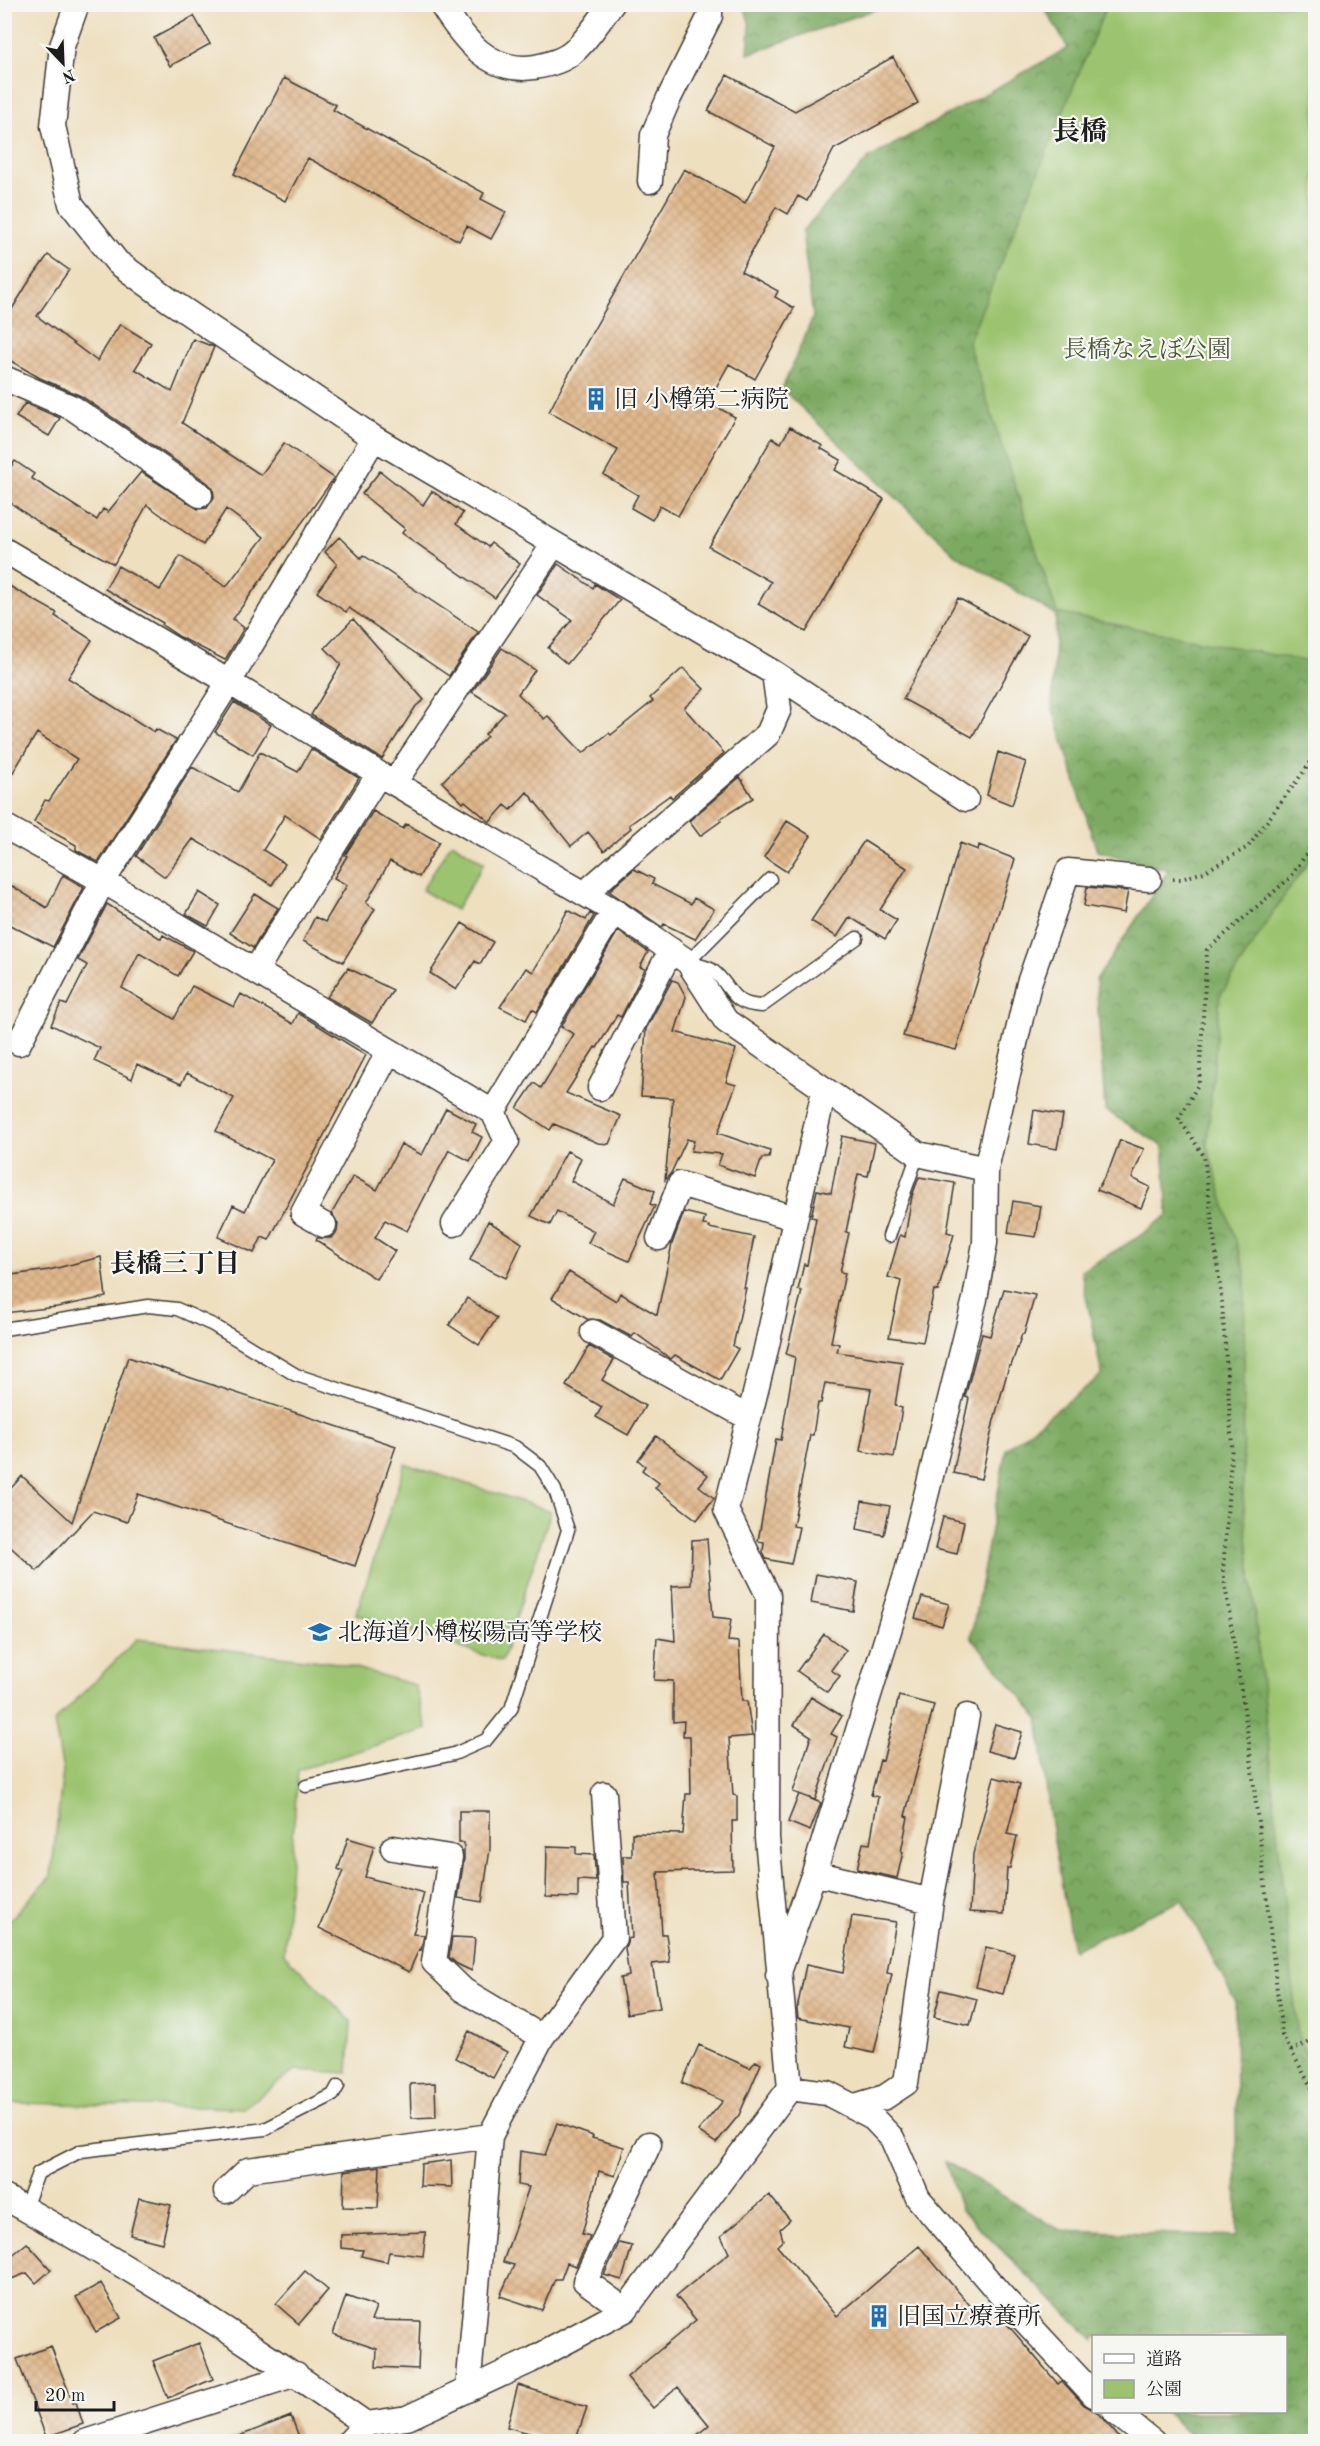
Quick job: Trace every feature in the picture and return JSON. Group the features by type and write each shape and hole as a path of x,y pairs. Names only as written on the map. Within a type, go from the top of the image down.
{"street":[{"path":"77,4 62,46 53,126 71,204 117,262 169,300 374,438 774,673 966,799"},
{"path":"441,4 463,36 494,63 518,70 545,66 573,52 612,4"},
{"path":"650,181 653,135 710,16 710,4"},
{"path":"4,378 73,408 200,495"},
{"path":"19,1043 102,881 229,682 374,438"},
{"path":"255,971 387,778 554,544"},
{"path":"4,550 614,910 680,956 726,1021 918,1154 986,1169"},
{"path":"585,893 768,734 779,709 774,673"},
{"path":"4,826 102,881 494,1112 507,1141 454,1224"},
{"path":"778,1975 814,1873 907,1572 975,1299 985,1243 986,1169 1029,983 1068,871 1149,879"},
{"path":"494,1112 614,910"},
{"path":"600,1088 680,956"},
{"path":"324,1225 303,1213 389,1051"},
{"path":"348,2442 366,2424 407,2418 530,2361 625,2310 790,2088 767,1838 768,1595 726,1510 824,1090"},
{"path":"660,1238 680,1184 794,1218"},
{"path":"593,1332 749,1418"},
{"path":"855,2106 885,2097 906,2083 931,1901 967,1716"},
{"path":"468,2390 490,2136 542,2037 614,1938 604,1794"},
{"path":"393,1848 450,1857 434,1962 463,1990 542,2037"},
{"path":"814,1873 931,1901"},
{"path":"790,2088 827,2093 871,2116 892,2138 918,2198 1000,2294 1092,2393"},
{"path":"226,2192 248,2170 490,2136"},
{"path":"625,2310 585,2281 649,2144"},
{"path":"4,2197 296,2374 366,2424"},
{"path":"85,2442 296,2374"},
{"path":"1115,2413 1153,2442"}],"lane":[{"path":"770,879 680,956 711,970 747,1006 762,1006 857,938"},
{"path":"889,1236 918,1154"},
{"path":"4,1329 148,1306 177,1310 213,1325 296,1375 514,1447 540,1466 555,1490 568,1530 511,1709 486,1740 454,1754 306,1786"},
{"path":"25,2208 38,2173 81,2151 265,2129 333,2095 339,2086"}],"path":[{"path":"1149,879 1180,879 1204,872 1248,847 1316,755"},
{"path":"1316,839 1291,877 1208,950 1199,1083 1179,1119 1204,1156 1222,1304 1232,1445 1223,1571 1249,1742 1282,2035 1316,2095"},
{"path":"1291,2051 1316,2039"}],"green space":[{"path":"744,4 888,5 748,54 750,25"},
{"path":"1043,5 1315,5 1315,2441 1196,2441 1167,2413 1287,2413 1287,2335 1092,2335 1092,2339 961,2210 945,2161 1060,2230 1237,2236 1235,2001 1182,1900 1073,1950 1050,1818 1038,1717 971,1637 1006,1449 1102,1375 1081,1271 1135,1239 1168,1215 1163,1146 1105,1110 1096,980 1169,870 1097,851 1052,706 1056,615 956,555 782,389 813,317 802,231 869,158 1068,48"},
{"name":"長橋なえぼ公園","path":"1107,5 1315,5 1315,663 1057,613 968,343"},
{"path":"452,842 484,863 456,910 422,890"},
{"path":"1315,852 1315,2077 1298,2036 1243,1497 1245,1271 1207,1146 1220,996"},
{"path":"405,1464 551,1511 502,1661 356,1614"},
{"path":"137,1639 338,1663 415,1685 427,1729 298,1770 284,1954 351,2021 348,2073 296,2070 243,2108 12,2103 5,2098 5,1925 51,1876 63,1771 54,1722"}],"building":[{"path":"194,16 210,44 170,66 154,38"},
{"name":"旧 小樽第二病院","path":"893,57 918,103 834,149 807,201 798,196 788,214 776,207 741,271 778,291 775,297 794,308 755,379 729,364 708,402 735,417 678,516 660,506 652,520 631,508 638,495 604,475 618,450 549,412 566,379 684,169 745,203 775,147 708,111 727,75 795,111"},
{"path":"284,78 336,105 333,110 484,193 481,199 506,212 491,239 467,226 459,241 308,158 285,201 234,174"},
{"path":"48,255 69,270 37,316 97,361 120,324 151,343 135,369 172,392 193,339 214,347 182,423 261,475 284,443 334,478 233,619 244,628 225,660 180,637 162,625 163,623 105,589 118,566 160,590 180,556 226,587 264,537 226,509 203,545 147,505 114,564 46,528 4,498 4,476 15,461 34,474 31,478 97,520 103,509 108,512 141,472 198,509 207,508 214,497 213,489 208,483 81,396 40,378 4,357 4,322"},
{"path":"25,403 60,418 49,436 16,417"},
{"path":"790,427 823,446 820,448 841,460 835,470 884,499 806,632 758,604 771,582 709,547 772,438 781,443"},
{"path":"380,471 423,505 432,491 463,513 456,524 488,547 491,543 520,564 495,598 402,533 405,529 362,494"},
{"path":"339,537 361,558 363,555 478,632 449,676 349,608 346,612 317,592 337,564 325,552"},
{"path":"558,564 593,588 595,584 620,600 567,664 548,648 572,620 537,595"},
{"path":"4,583 57,613 55,616 92,640 68,678 154,732 156,729 176,740 98,862 76,850 76,845 34,822 45,800 49,801 77,759 37,733 4,787"},
{"path":"958,598 1028,636 972,737 903,699"},
{"path":"353,619 424,700 416,706 382,759 311,715 341,664 325,648"},
{"path":"502,648 535,670 518,694 544,719 548,716 583,753 609,733 611,735 653,701 650,698 683,668 704,689 684,708 724,753 672,798 670,795 629,825 631,828 604,851 588,832 571,846 527,792 511,810 505,805 490,822 465,801 463,803 442,782 487,736 485,734 505,713 472,692"},
{"path":"234,702 271,725 253,755 215,732"},
{"path":"311,749 359,778 321,839 285,815 263,850 285,864 272,885 193,839 165,877 136,856 192,767 238,792 260,752 298,772"},
{"path":"998,752 1026,762 1012,805 987,795"},
{"path":"740,777 753,798 720,819 721,821 700,836 689,821"},
{"path":"373,811 403,829 406,824 439,842 419,877 390,861 366,903 375,909 343,962 303,941 315,917 325,922 347,885 334,878 347,856 345,855"},
{"path":"787,821 811,836 787,872 764,857"},
{"path":"864,841 907,868 880,910 897,920 885,939 850,917 837,937 811,921"},
{"path":"960,843 978,850 979,845 1015,859 956,1050 903,1036"},
{"path":"634,869 654,879 652,884 691,904 694,898 714,909 695,939 664,924 662,927 609,891"},
{"path":"63,875 84,887 53,947 4,922 4,881 47,908"},
{"path":"1087,887 1128,891 1124,913 1084,906"},
{"path":"199,892 220,905 208,926 186,914"},
{"path":"255,894 278,908 253,948 230,933"},
{"path":"107,904 161,939 163,935 193,951 178,976 139,953 122,988 174,1019 192,986 234,1007 241,994 293,1024 298,1013 366,1055 269,1240 262,1237 254,1253 218,1237 233,1205 245,1211 272,1160 216,1131 234,1098 187,1073 181,1084 137,1064 132,1079 94,1061 100,1048 51,1025 61,1003 67,1005 87,965 78,960"},
{"path":"568,910 586,920 590,913 594,916 537,1012 532,1009 526,1020 500,1007 526,968 533,972"},
{"path":"462,923 493,942 480,964 475,961 456,990 430,973"},
{"path":"618,931 648,952 640,967 645,969 621,1017 617,1015 566,1093 621,1116 609,1144 598,1143 554,1124 550,1130 517,1108 534,1083 541,1088 574,1034 561,1027"},
{"path":"348,968 393,990 372,1023 327,997"},
{"path":"672,980 678,982 686,997 675,1032 736,1049 726,1082 736,1085 718,1133 770,1151 769,1158 762,1158 755,1178 718,1165 722,1154 691,1151 694,1141 687,1139 671,1173 665,1180 673,1098 641,1096 646,1029"},
{"path":"446,1108 476,1124 472,1132 482,1137 470,1161 449,1150 407,1231 385,1220 375,1238 395,1251 376,1279 316,1240 317,1238 331,1238 337,1232 338,1224 332,1213 353,1176 377,1190 401,1144 422,1155"},
{"path":"1034,1110 1063,1115 1057,1149 1029,1144"},
{"path":"842,1136 875,1143 868,1176 858,1174 846,1232 849,1233 840,1272 845,1273 831,1342 839,1344 837,1352 902,1362 895,1406 902,1408 894,1457 860,1451 871,1389 825,1383 821,1403 818,1403 813,1435 810,1435 793,1526 799,1527 791,1564 766,1559 763,1552 764,1542 758,1541 776,1439 781,1440 795,1357 786,1354 802,1291 798,1290 804,1264 807,1265 816,1218 811,1217 817,1190 831,1193"},
{"path":"1120,1140 1144,1149 1132,1178 1150,1187 1141,1208 1097,1190 1110,1167"},
{"path":"567,1151 581,1158 571,1181 613,1204 625,1178 655,1191 650,1204 655,1206 629,1261 588,1243 594,1231 557,1211 550,1225 531,1216"},
{"path":"919,1177 955,1183 947,1232 954,1234 938,1291 934,1290 923,1342 889,1337 901,1281 888,1277 900,1235 905,1237 912,1196"},
{"path":"1013,1201 1041,1206 1036,1237 1008,1233"},
{"path":"684,1212 705,1217 703,1225 710,1226 709,1228 754,1237 733,1346 738,1349 720,1380 675,1355 671,1359 635,1333 632,1337 600,1320 587,1319 552,1298 569,1272 616,1301 620,1293 657,1315 672,1244"},
{"path":"488,1221 522,1243 506,1278 470,1260"},
{"path":"101,1257 106,1297 57,1307 4,1313 4,1276 49,1270"},
{"path":"1004,1289 1035,1295 1024,1334 1022,1334 1011,1366 1009,1366 981,1479 953,1473 969,1398 965,1397 982,1334 990,1336"},
{"path":"467,1298 497,1318 479,1345 449,1325"},
{"path":"589,1346 614,1360 602,1380 645,1406 628,1435 596,1417 602,1407 566,1386"},
{"path":"128,1357 396,1446 355,1566 138,1494 127,1522 93,1511 37,1571 4,1541 4,1496 22,1476 72,1522"},
{"path":"656,1436 708,1475 699,1486 714,1498 697,1520 655,1488 659,1483 642,1470 645,1466 638,1460"},
{"path":"862,1501 890,1506 884,1535 857,1529"},
{"path":"943,1517 964,1522 957,1554 935,1549"},
{"path":"707,1539 713,1617 731,1619 728,1641 739,1642 742,1701 747,1701 752,1736 729,1738 733,1795 737,1796 737,1821 732,1821 733,1870 658,1872 662,1934 666,1934 670,1962 652,1964 660,2008 627,2014 620,1978 629,1976 625,1948 628,1939 632,1938 629,1882 624,1882 623,1856 632,1856 632,1833 683,1834 686,1794 691,1794 690,1736 683,1736 684,1721 673,1722 673,1681 654,1680 657,1638 675,1641 672,1586 691,1585 692,1540"},
{"path":"816,1574 858,1582 853,1611 811,1603"},
{"path":"922,1597 949,1604 942,1626 915,1618"},
{"path":"824,1634 846,1650 831,1670 840,1676 827,1692 797,1671"},
{"path":"899,1696 934,1705 905,1816 908,1817 897,1878 857,1869 863,1843 870,1844 878,1797 871,1795 880,1760 883,1761"},
{"path":"811,1697 842,1716 831,1734 837,1737 815,1800 793,1792 811,1736 794,1725"},
{"path":"995,1724 1022,1732 1014,1758 987,1751"},
{"path":"994,1777 1020,1784 1007,1834 1017,1836 1010,1868 1007,1868 1004,1914 970,1912 973,1854"},
{"path":"799,1794 821,1803 810,1831 788,1822"},
{"path":"459,1811 490,1811 490,1849 482,1902 458,1898 464,1859 464,1843 459,1843"},
{"path":"348,1838 374,1846 365,1877 424,1893 413,1934 424,1935 421,1950 419,1949 409,1972 319,1928 343,1871 338,1869"},
{"path":"547,1846 576,1847 576,1854 594,1855 596,1881 578,1880 578,1898 546,1897"},
{"path":"852,1916 896,1922 887,1973 892,1974 874,2053 845,2047 849,2028 798,2018 797,2009 806,1965 843,1973"},
{"path":"452,1937 475,1938 472,1971 457,1964 449,1957"},
{"path":"986,1947 1014,1954 1003,1994 976,1987"},
{"path":"941,1990 977,1999 970,2025 934,2017"},
{"path":"469,2031 507,2052 493,2078 455,2058"},
{"path":"699,2045 750,2068 756,2061 761,2064 739,2115 716,2143 698,2131 723,2101 682,2083"},
{"path":"435,2083 436,2117 411,2118 410,2084"},
{"path":"557,2123 593,2136 592,2138 624,2147 615,2176 599,2171 582,2234 590,2236 576,2266 567,2263 561,2279 555,2279 542,2310 500,2296 514,2265 503,2262 529,2187 518,2185 520,2151 545,2155"},
{"path":"451,2160 452,2187 420,2186 421,2164"},
{"path":"380,2166 378,2208 343,2207 344,2171"},
{"path":"769,2195 790,2220 780,2229 783,2240 777,2246 837,2316 919,2246 979,2316 991,2305 1058,2384 1062,2381 1084,2405 1092,2409 1092,2413 1098,2413 1123,2442 689,2442 709,2425 678,2387 653,2408 627,2377 696,2320 676,2296 729,2253 721,2236"},
{"path":"139,2198 171,2205 162,2243 130,2235"},
{"path":"426,2232 423,2256 389,2252 387,2262 361,2256 363,2250 341,2248 341,2235"},
{"path":"27,2243 51,2270 36,2283 27,2273 4,2282 4,2262"},
{"path":"619,2243 632,2246 622,2280 604,2275"},
{"path":"305,2271 328,2290 299,2324 276,2304"},
{"path":"101,2283 121,2318 96,2332 76,2297"},
{"path":"346,2296 376,2307 371,2320 420,2321 418,2369 376,2367 377,2349 333,2334"},
{"path":"199,2343 213,2379 168,2398 153,2361"},
{"path":"51,2346 73,2403 76,2402 83,2424 46,2437 17,2359"},
{"path":"518,2385 587,2407 575,2442 562,2442 507,2427"},
{"path":"291,2416 301,2442 229,2442 229,2440"}],"place":[{"name":"旧 小樽第二病院","path":"596,399"},
{"name":"北海道小樽桜陽高等学校","path":"320,1632"},
{"name":"旧国立療養所","path":"879,2316"}],"district":[{"name":"長橋","path":"1080,131"},
{"name":"長橋三丁目","path":"175,1263"}]}
